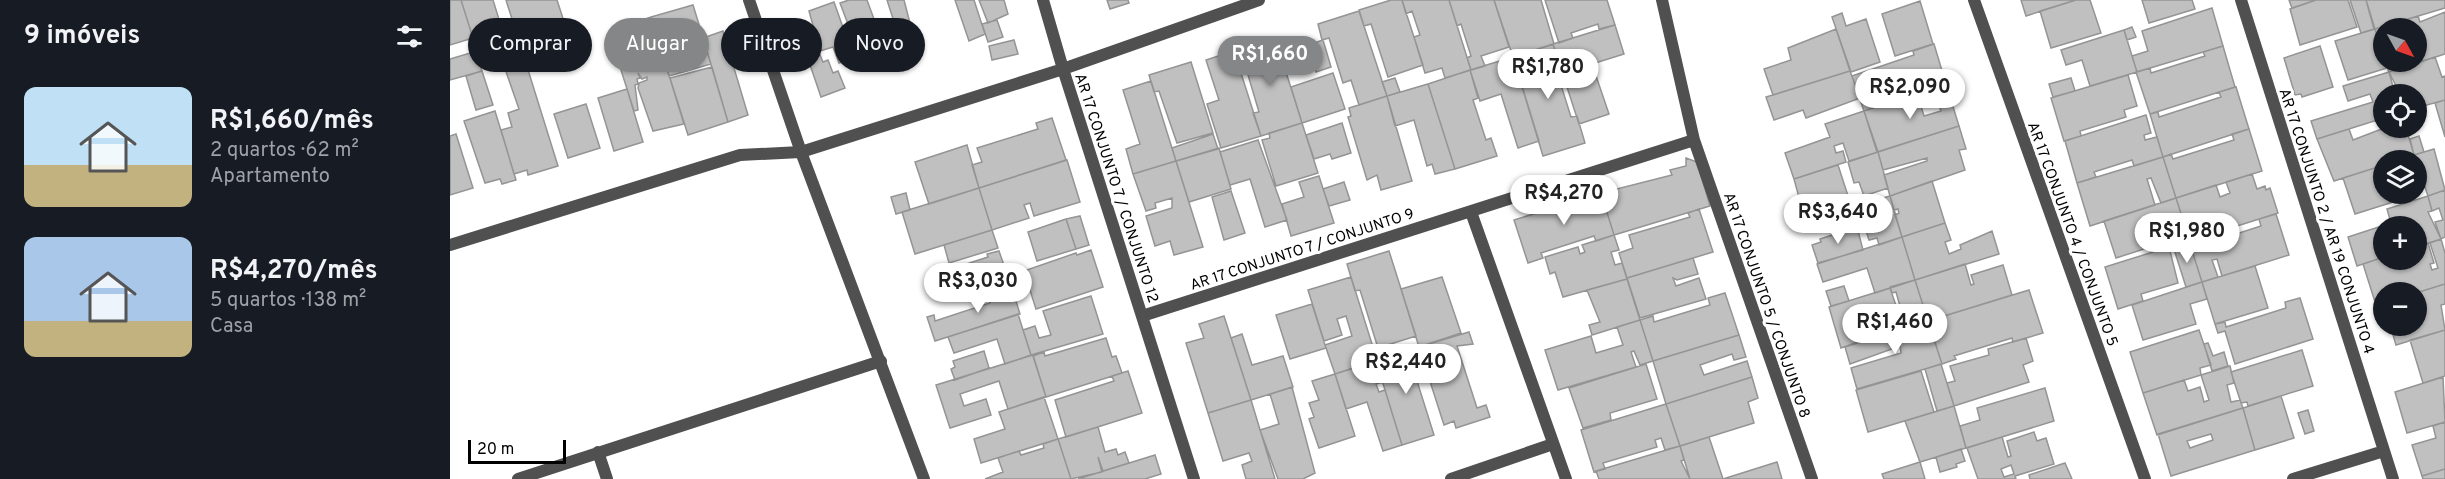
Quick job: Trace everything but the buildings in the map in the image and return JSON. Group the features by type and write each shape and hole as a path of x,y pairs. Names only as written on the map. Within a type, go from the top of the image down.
{"street":[{"path":"749,0 801,152 924,479"},
{"name":"AR 17 CONJUNTO 7 / CONJUNTO 12","path":"1043,0 1194,479"},
{"path":"450,245 740,155 801,152 1063,69 1259,0"},
{"name":"AR 17 CONJUNTO 5 / CONJUNTO 8","path":"1662,0 1694,141 1812,479"},
{"name":"AR 17 CONJUNTO 4 / CONJUNTO 5","path":"1974,0 2145,479"},
{"name":"AR 17 CONJUNTO 2 / AR 19 CONJUNTO 4","path":"2241,0 2393,479"},
{"name":"AR 17 CONJUNTO 7 / CONJUNTO 9","path":"1142,316 1694,141"},
{"path":"1471,212 1566,479"},
{"path":"518,479 881,362"},
{"path":"1451,479 1553,444"},
{"path":"2294,479 2384,451"},
{"path":"598,452 607,479"}]}
